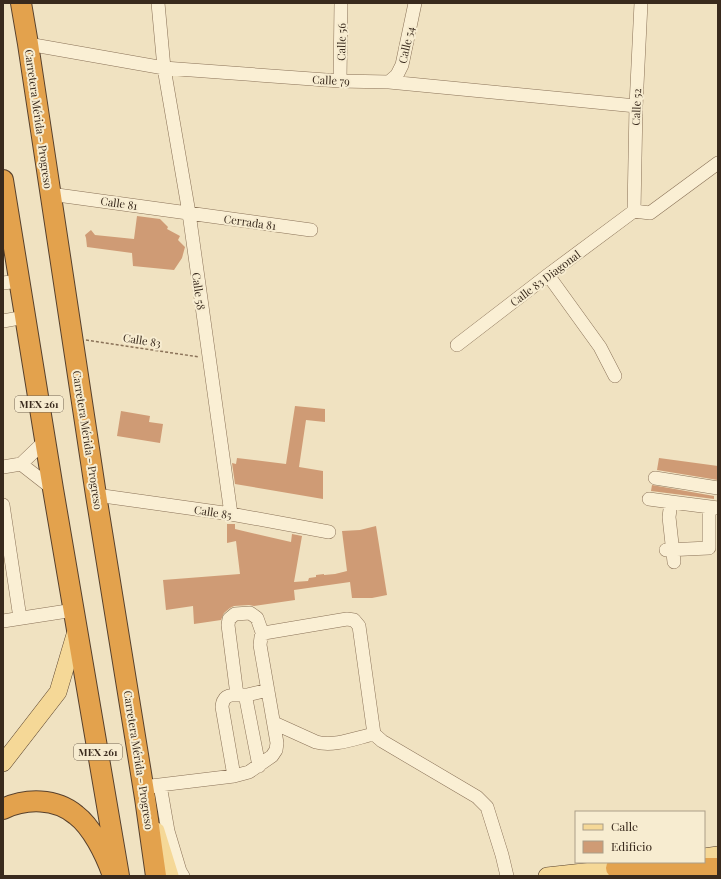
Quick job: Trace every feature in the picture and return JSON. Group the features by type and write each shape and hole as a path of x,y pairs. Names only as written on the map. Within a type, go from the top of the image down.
{"highway":[{"name":"Carretera Mérida - Progreso","path":"21,3 96,495 150,790 156,876"},
{"name":"MEX 261","path":"3,180 11,282 25,317 119,876"},
{"path":"3,809 30,801 56,804 70,810 86,824 94,836 113,876"},
{"path":"616,868 718,868"}],"main road":[{"path":"3,763 58,692 76,619"},
{"path":"150,790 170,876"},
{"path":"705,857 718,855"},
{"path":"547,876 657,863"}],"street":[{"path":"150,3 162,68"},
{"path":"158,3 162,68"},
{"name":"Calle 56","path":"340,81 342,3"},
{"name":"Calle 54","path":"389,82 397,75 402,65 415,3"},
{"name":"Calle 52","path":"634,211 636,106 641,3"},
{"name":"Calle 79","path":"28,44 162,68 340,81 389,82 636,106"},
{"name":"Calle 58","path":"162,68 189,213 230,514"},
{"path":"634,211 650,213 718,163"},
{"name":"Calle 81","path":"50,194 189,213"},
{"name":"Calle 83 Diagonal","path":"457,345 634,211"},
{"name":"Cerrada 81","path":"189,213 311,230"},
{"path":"548,275 600,347 615,376"},
{"path":"3,321 25,317"},
{"path":"3,467 21,464 45,441"},
{"path":"21,464 53,489"},
{"path":"655,478 718,488"},
{"name":"Calle 85","path":"96,495 230,514 329,532"},
{"path":"649,499 714,508 709,548 666,550"},
{"path":"671,502 669,517 674,562"},
{"path":"3,512 20,618"},
{"path":"258,766 246,699 242,695 228,625 229,618 235,614 250,613 257,618 263,635"},
{"path":"3,621 20,618 76,619"},
{"path":"183,876 180,871 168,832 150,790 234,776 249,772 272,756 276,750 277,743 260,645 261,637 264,633 347,618 354,620 359,626 374,734 382,741 477,797 487,807 507,876"},
{"path":"234,776 222,707 223,700 226,697 268,690"},
{"path":"274,723 322,744 330,744 374,734"}],"path":[{"name":"Calle 83","path":"72,337 209,359"}],"building":[{"path":"137,216 160,219 168,227 167,229 180,236 178,240 185,247 182,258 174,270 133,266 132,253 87,247 85,235 91,230 95,235 134,239"},
{"path":"295,406 325,409 325,422 306,420 299,467 323,471 323,499 235,484 232,463 236,464 237,458 286,464"},
{"path":"121,411 150,416 149,422 163,424 160,443 117,436"},
{"path":"659,458 718,466 718,480 657,470"},
{"path":"652,485 714,496 714,499 651,491"},
{"path":"227,524 235,524 235,529 291,542 292,534 302,536 294,582 308,581 309,578 316,577 316,575 335,574 347,571 342,531 360,530 376,526 387,595 372,598 352,598 350,582 294,590 295,600 254,606 234,606 224,613 221,620 194,624 193,606 166,610 163,580 240,574 236,541 227,543"}]}
